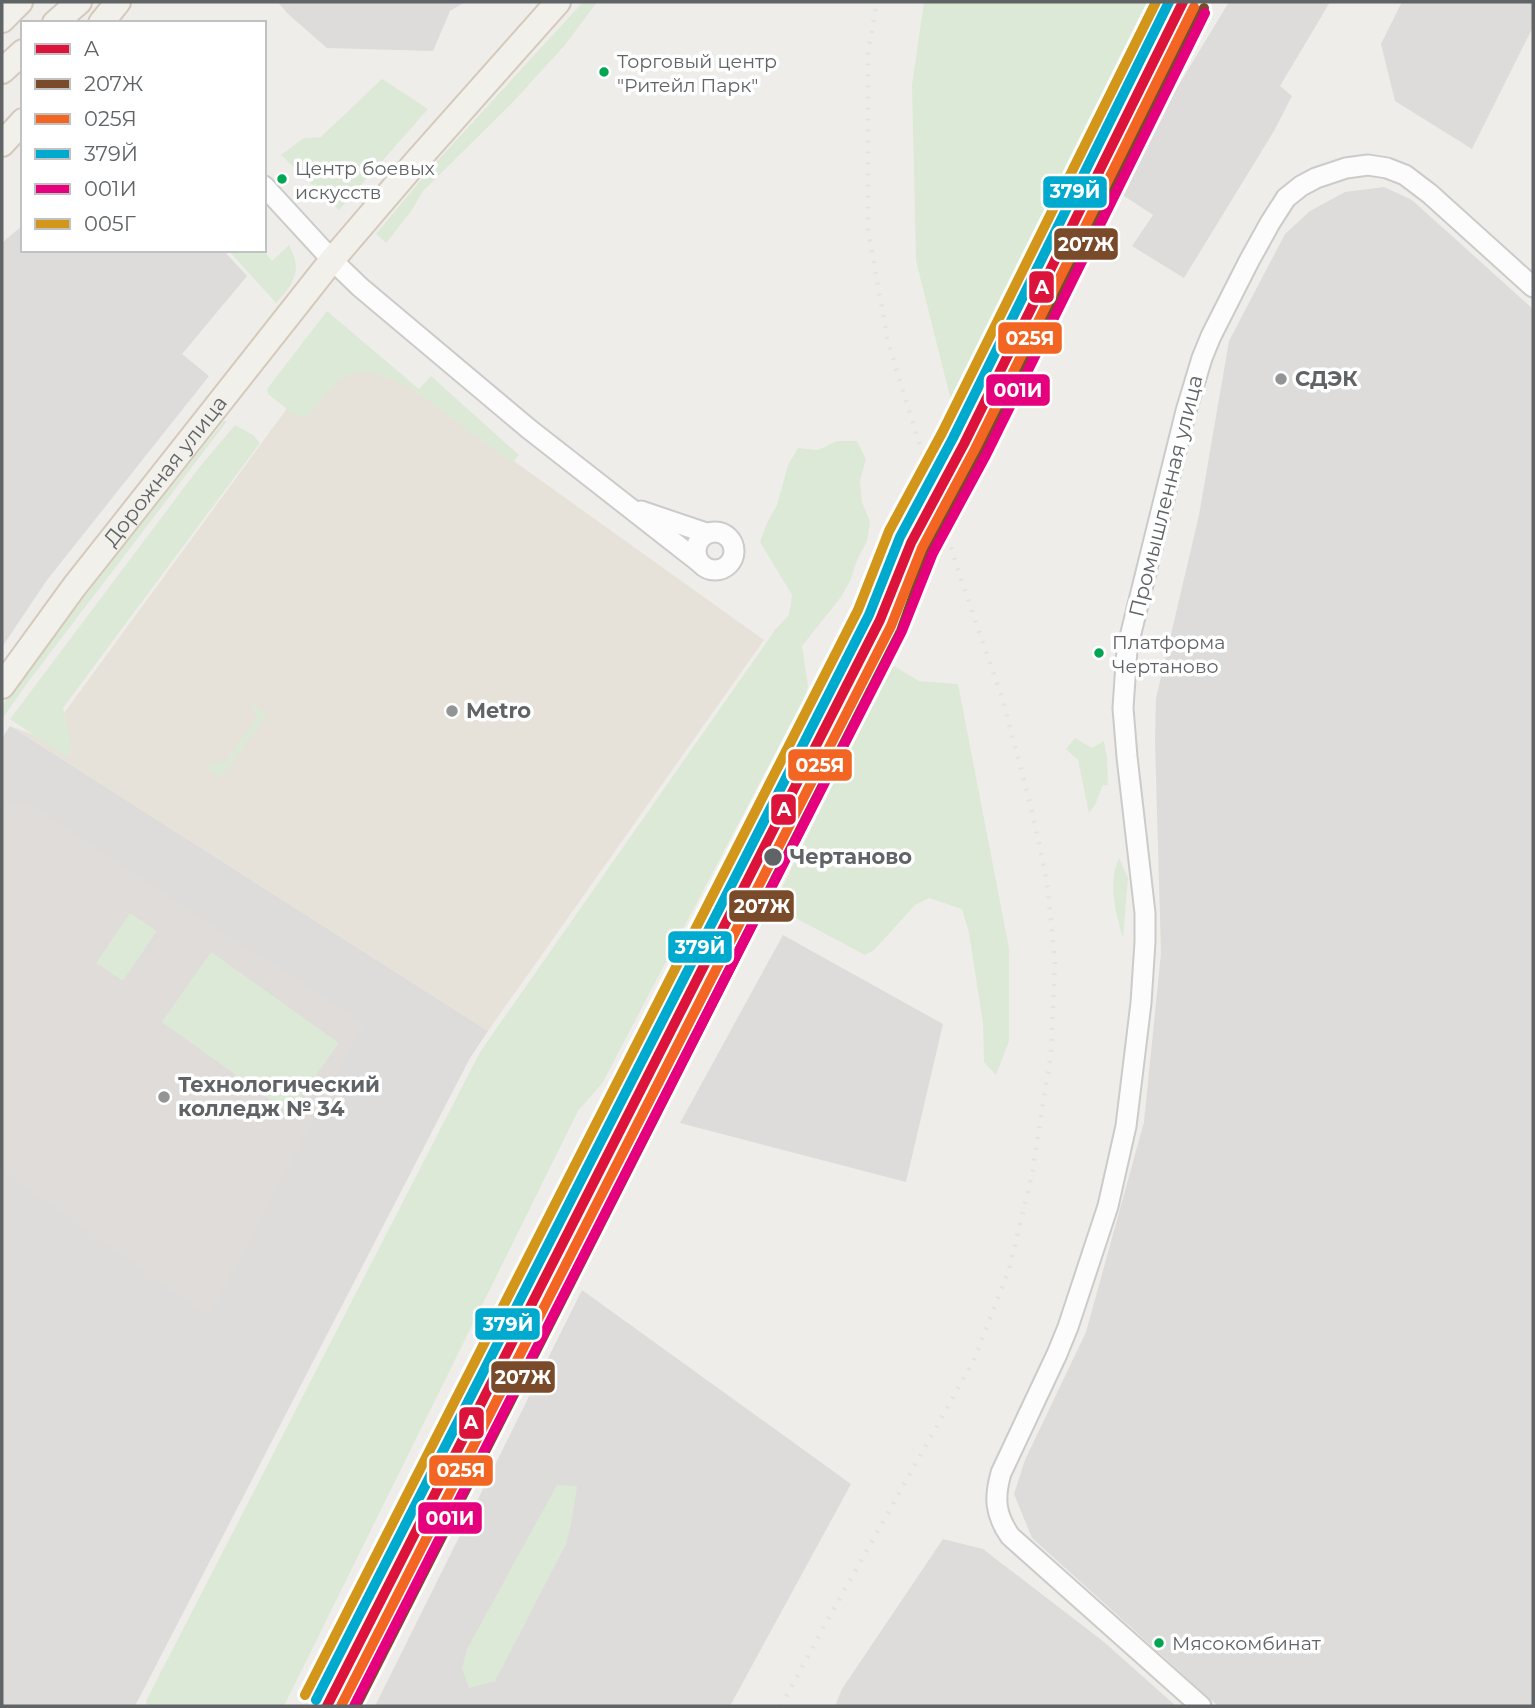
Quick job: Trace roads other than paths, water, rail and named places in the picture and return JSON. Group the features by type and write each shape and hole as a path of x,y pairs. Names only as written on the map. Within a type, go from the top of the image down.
{"main road":[{"path":"2,20 20,2"},
{"path":"57,21 79,2"},
{"name":"Дорожная улица","path":"2,686 61,603 332,260 558,2"},
{"path":"2,71 21,54"},
{"path":"2,144 21,123"}],"street":[{"name":"Промышленная улица","path":"1201,1706 1010,1536 1002,1524 997,1507 996,1489 1001,1473 1058,1354 1068,1327 1108,1206 1126,1126 1141,1003 1145,942 1145,913 1123,708 1127,649 1186,411 1202,358 1259,242 1286,198 1316,178 1346,167 1368,165 1387,168 1405,175 1430,194 1533,286"},
{"path":"266,188 360,287 529,429 626,506 709,569 727,566 734,556 733,543 725,534 706,533 626,506"},
{"path":"699,562 696,555 697,542 706,533"}],"railway":[{"path":"781,1706 974,1360 1009,1269 1032,1175 1051,1053 1055,961 1047,881 1031,807 1003,701 960,576 888,342 868,229 868,52 877,2"}],"place":[{"name":"Торговый центр \"Ритейл Парк\"","path":"604,72"},
{"name":"Центр боевых искусств","path":"282,179"},
{"name":"СДЭК","path":"1281,379"},
{"name":"Платформа Чертаново","path":"1099,653"},
{"name":"Metro","path":"452,711"},
{"name":"Чертаново","path":"773,857"},
{"name":"Технологический колледж № 34","path":"164,1097"},
{"name":"Мясокомбинат","path":"1159,1643"}]}
